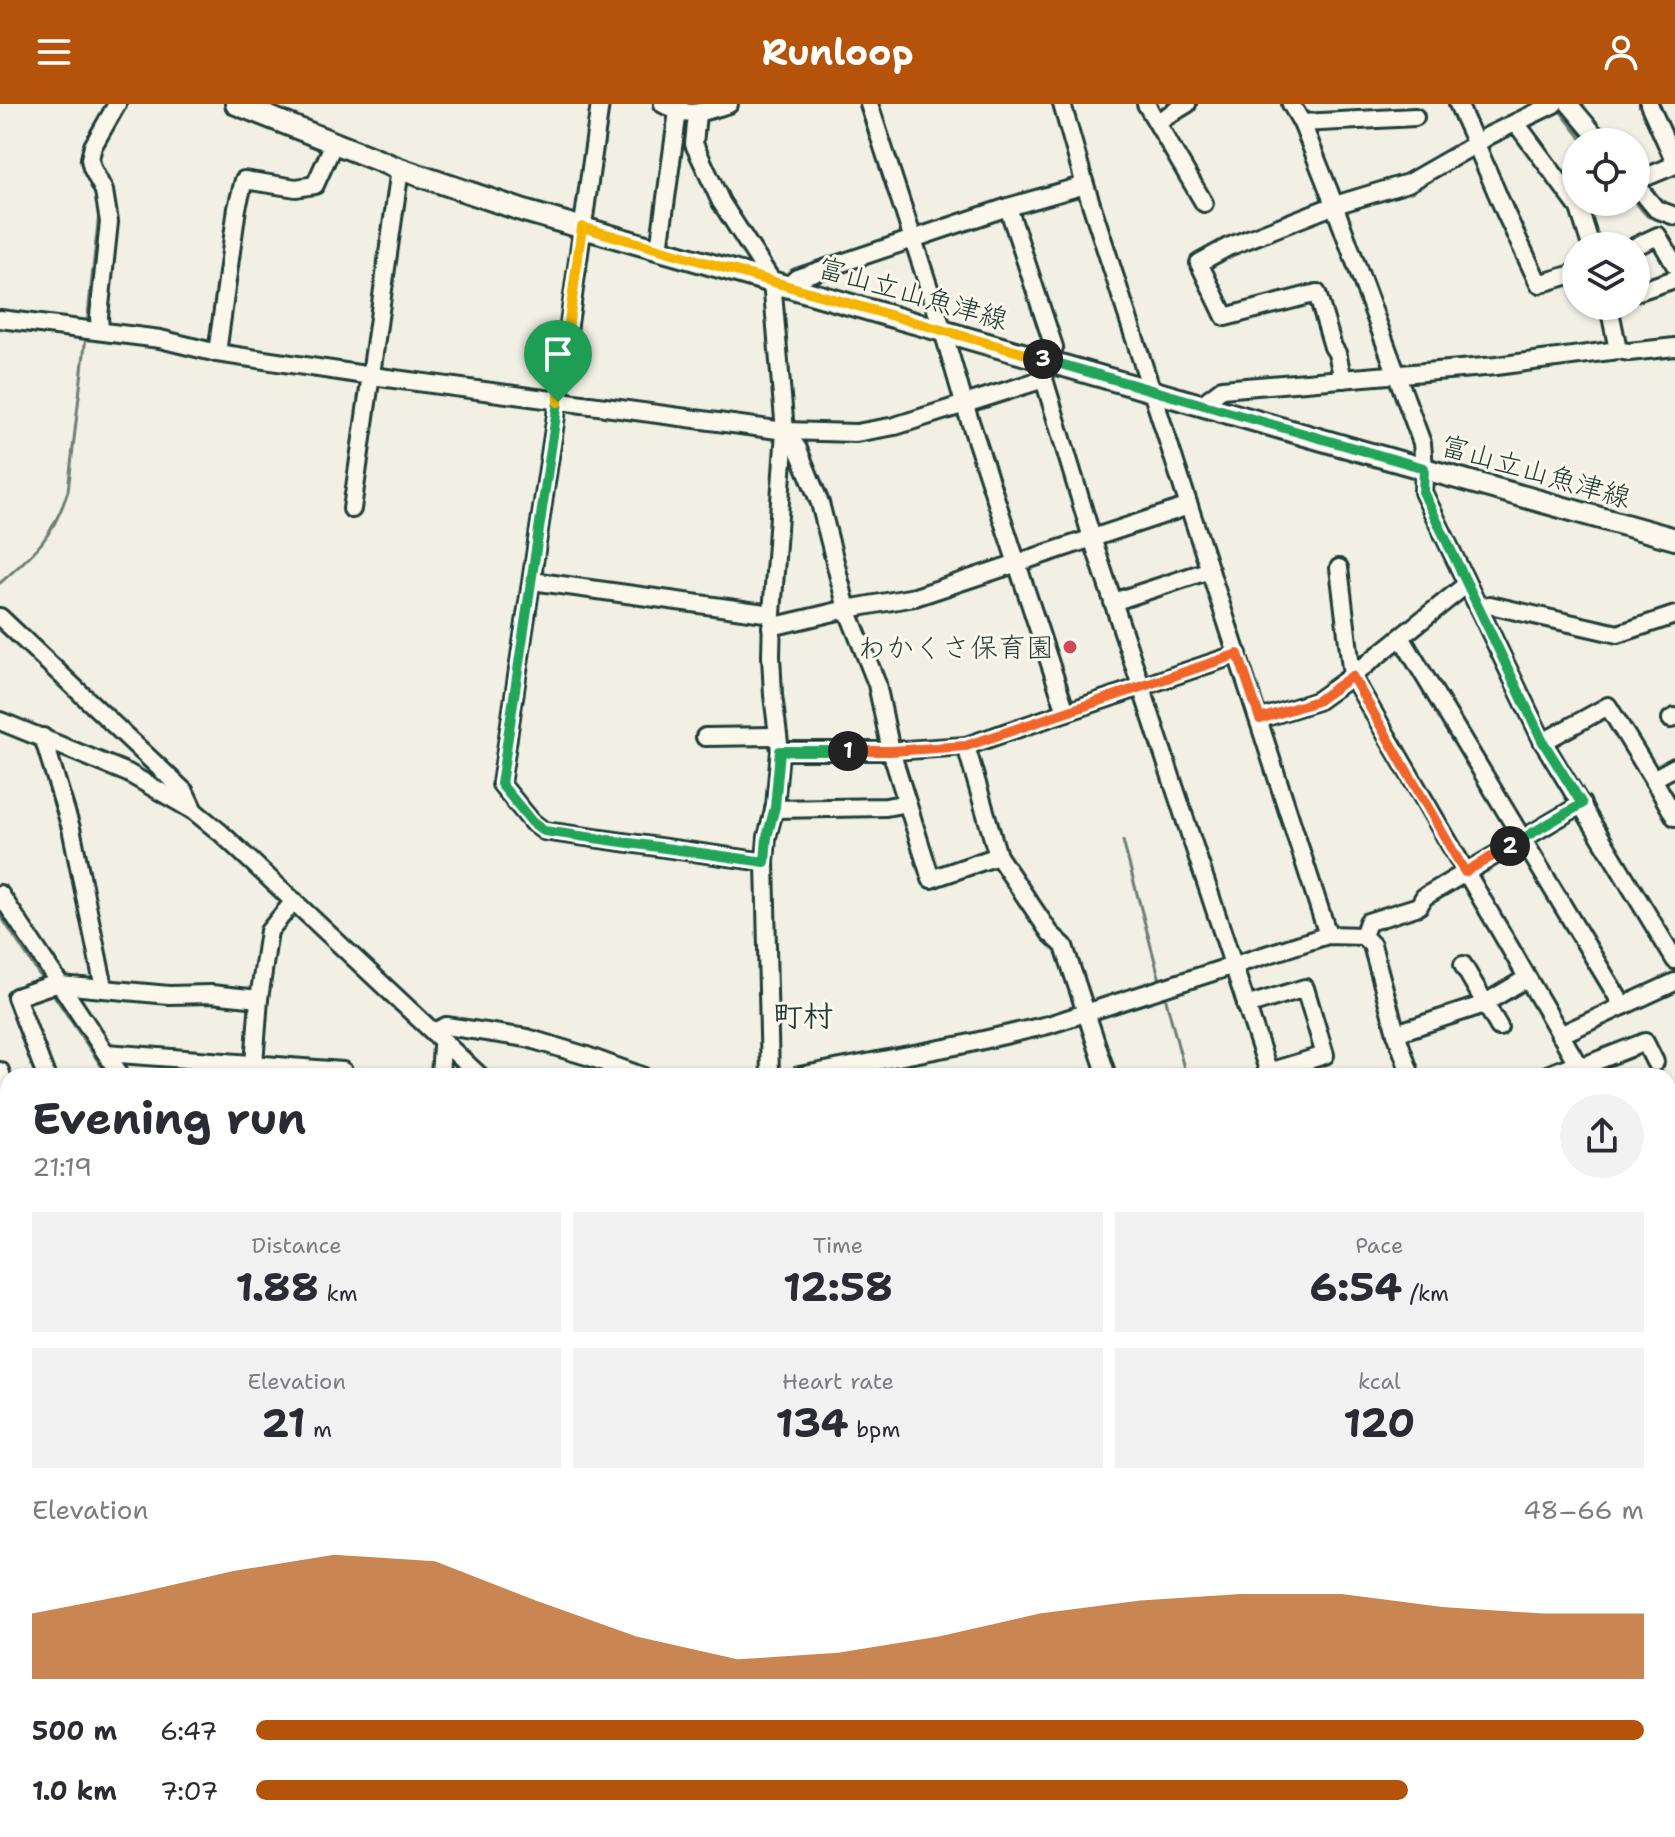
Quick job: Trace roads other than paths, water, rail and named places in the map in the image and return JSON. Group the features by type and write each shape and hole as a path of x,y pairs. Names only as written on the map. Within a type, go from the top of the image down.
{"main road":[{"name":"富山立山魚津線","path":"236,104 400,169 481,197 943,331 1046,370 1151,390 1675,539"}],"street":[{"path":"100,330 109,222 104,191 90,159 93,146 117,104"},
{"path":"600,104 501,784 532,822 544,831 765,862"},
{"path":"659,249 673,107 697,114 729,104"},
{"path":"869,104 1066,712"},
{"path":"1062,104 1085,185 1328,935"},
{"path":"1146,104 1204,203"},
{"path":"1157,122 1187,104"},
{"path":"1291,104 1302,123 1335,205 1422,443 1423,492 1543,742 1675,960"},
{"path":"1458,104 1539,284 1562,277"},
{"path":"1569,104 1589,128"},
{"path":"1649,104 1675,164 1650,176"},
{"path":"1343,379 1317,293 1225,317 1199,263 1228,247 1335,205 1408,183 1546,106"},
{"path":"697,114 694,144 721,202 780,284 785,431 772,620 773,695 779,744 774,809 765,862 770,1068"},
{"path":"1302,123 1415,117"},
{"path":"1516,123 1579,208 1587,232"},
{"path":"217,353 237,208 244,180 296,188 315,185 334,143"},
{"path":"352,509 400,169"},
{"path":"780,284 1008,207 1085,185"},
{"path":"1650,201 1656,209 1675,216"},
{"path":"1008,207 1054,347 1046,370 1092,538 1267,1068"},
{"path":"1650,240 1658,236 1675,265"},
{"path":"1650,287 1675,279"},
{"path":"0,319 160,339 217,353 372,376 785,431 856,433 895,426 964,403 1046,370"},
{"path":"1612,320 1618,350"},
{"path":"1202,404 1222,389 1675,347"},
{"path":"785,431 798,449 820,503 847,609 877,684 891,751 931,879 998,856"},
{"path":"532,581 772,620 915,597 1189,506"},
{"path":"1339,568 1352,676 1577,1063"},
{"path":"1113,602 1210,570"},
{"path":"1260,719 1317,701 1467,584"},
{"path":"1478,607 1490,605 1618,634 1675,615"},
{"path":"0,617 185,792 194,811"},
{"path":"1401,637 1623,1006"},
{"path":"705,737 891,751 966,746 1238,654"},
{"path":"1543,742 1608,706 1675,817"},
{"path":"0,721 128,773 194,811 472,1068"},
{"path":"43,737 71,828 104,988"},
{"path":"966,746 998,856 1050,933 1064,946 1104,1068"},
{"path":"1653,779 1675,767"},
{"path":"774,809 886,807 907,803"},
{"path":"1363,936 1368,922 1419,906 1424,897 1582,804"},
{"path":"0,894 116,1068"},
{"path":"254,1064 269,931 294,901"},
{"path":"841,1068 1048,1025 1328,935 1363,936 1372,945 1408,1068"},
{"path":"1463,965 1499,1027"},
{"path":"1396,1033 1485,1003 1527,978"},
{"path":"1560,1035 1675,982"},
{"path":"43,1068 16,997 51,985 259,999"},
{"path":"1246,1006 1305,988 1325,1055 1287,1068"},
{"path":"439,1037 446,1026 527,1038 620,1068"},
{"path":"439,1037 442,1046 441,1068"},
{"path":"1565,1068 1577,1063 1586,1065 1645,1042 1655,1062"},
{"path":"106,1053 305,1068"}],"waterway":[{"path":"1557,107 1573,128"},
{"path":"98,201 80,161 84,145 100,117"},
{"path":"87,324 99,213"},
{"path":"1647,216 1675,226"},
{"path":"0,583 42,543 68,491 86,336"},
{"path":"1123,841 1161,984"},
{"path":"0,915 44,982"},
{"path":"51,991 103,1068"},
{"path":"1165,996 1184,1068"}],"place":[{"name":"わかくさ保育園","path":"1070,647"}],"district":[{"name":"町村","path":"803,1016"}]}
